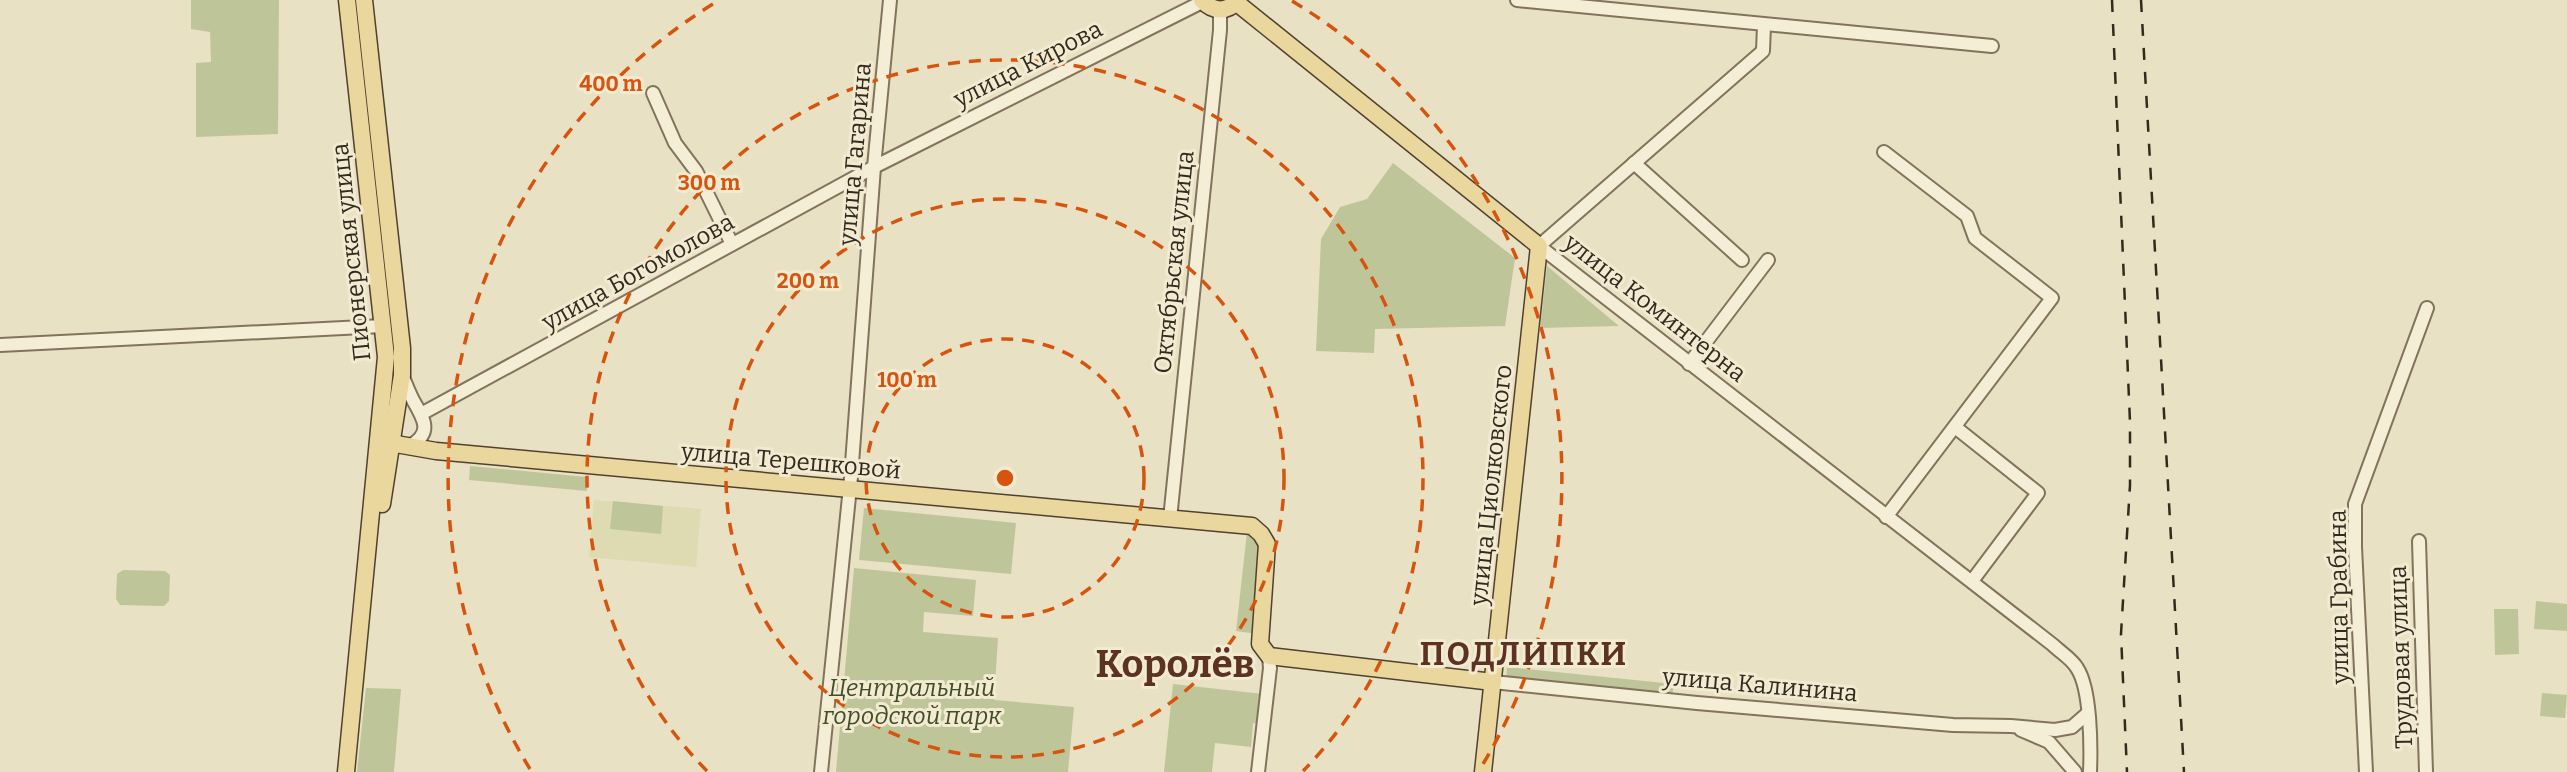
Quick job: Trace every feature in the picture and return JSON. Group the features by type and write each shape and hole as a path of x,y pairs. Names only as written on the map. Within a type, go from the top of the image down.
{"main road":[{"name":"Пионерская улица","path":"347,0 394,439 387,464 369,614 361,626"},
{"name":"Пионерская улица","path":"346,772 361,626 394,439 402,374 402,339 364,0"},
{"name":"улица Кирова","path":"1202,1 1210,8 1220,10"},
{"path":"1220,10 1229,9 1238,2"},
{"name":"улица Коминтерна","path":"1238,2 1539,246"},
{"name":"улица Циолковского","path":"1483,772 1539,246"},
{"name":"улица Терешковой","path":"394,439 436,451 1252,526 1267,544 1264,650"},
{"name":"улица Калинина","path":"1264,650 1493,682"}],"street":[{"name":"улица Гагарина","path":"821,772 850,489 874,167 890,0"},
{"path":"1517,0 1992,46"},
{"name":"улица Кирова","path":"874,167 1202,1"},
{"name":"Октябрьская улица","path":"1170,519 1220,10"},
{"path":"1539,246 1763,51 1764,25"},
{"path":"653,93 675,143 696,171 733,244"},
{"path":"1884,152 1967,216 1975,238 2052,298 1886,517"},
{"path":"1634,163 1742,260"},
{"name":"улица Богомолова","path":"421,414 874,167"},
{"name":"улица Коминтерна","path":"1539,246 1972,581 2078,668 2091,732 2090,771"},
{"path":"1689,364 1768,260"},
{"name":"улица Грабина","path":"2366,772 2355,504 2427,308"},
{"path":"0,345 383,326"},
{"path":"394,439 419,441 424,433 421,414 402,374"},
{"path":"1955,427 2038,493 1972,581"},
{"name":"Трудовая улица","path":"2419,541 2426,772"},
{"path":"1258,772 1270,668 1264,650"},
{"name":"улица Калинина","path":"1493,682 1697,704 1953,725 2055,730 2072,727 2088,713"},
{"path":"2011,726 2049,742 2074,770 2090,771"}],"shaded area":[{"path":"594,500 701,509 696,567 589,557"}],"green space":[{"path":"191,0 279,0 278,134 196,137 196,63 211,62 210,32 191,29"},
{"path":"1393,163 1515,258 1505,326 1375,329 1374,353 1316,351 1321,239 1340,207 1367,199"},
{"path":"1547,266 1619,326 1540,328"},
{"path":"470,466 587,477 587,491 469,480"},
{"path":"613,501 663,506 661,534 610,529"},
{"path":"864,508 1016,523 1011,574 859,560"},
{"path":"1247,532 1261,539 1257,634 1236,631"},
{"name":"Центральный городской парк","path":"854,568 976,580 973,616 924,612 923,632 998,638 994,700 1074,707 1068,772 836,772"},
{"path":"123,570 165,571 170,575 169,601 164,606 120,605 116,599 117,574"},
{"path":"2536,601 2567,604 2567,631 2534,629"},
{"path":"2494,609 2518,609 2519,654 2495,655"},
{"path":"1507,667 1674,684 1672,697 1506,680"},
{"path":"1173,684 1263,694 1259,724 1253,723 1251,747 1215,743 1212,772 1164,772"},
{"path":"366,688 401,689 394,772 357,772"},
{"path":"2542,693 2567,695 2565,718 2540,716"}],"railway":[{"path":"2112,0 2130,422 2130,485 2121,634 2127,772"},
{"path":"2141,0 2184,772"}],"district":[{"name":"ПОДЛИПКИ","path":"1524,654"},
{"name":"Королёв","path":"1175,664"}]}
